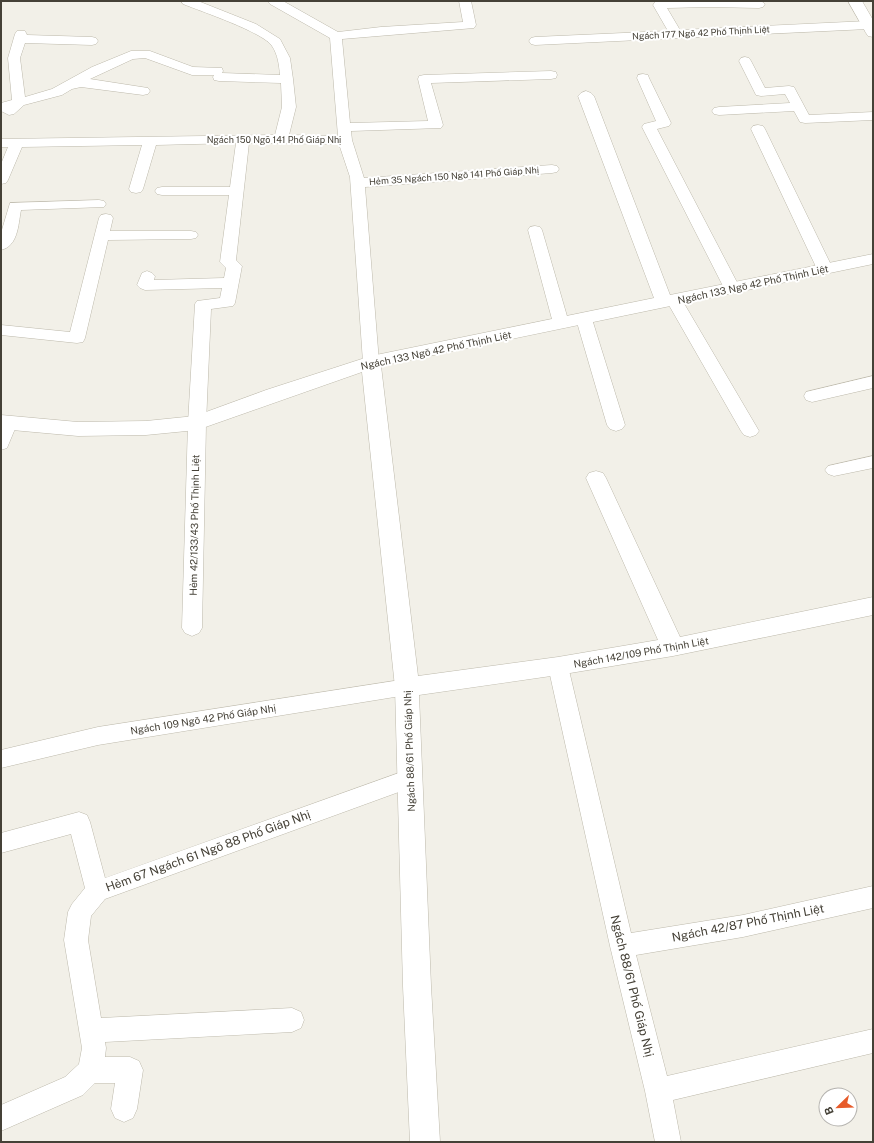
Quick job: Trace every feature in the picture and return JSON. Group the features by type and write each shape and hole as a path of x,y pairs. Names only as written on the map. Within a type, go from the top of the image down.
{"street":[{"path":"855,1 870,29"},
{"path":"586,96 669,301"},
{"name":"Ngách 133 Ngõ 42 Phố Thịnh Liệt","path":"5,423 78,429 146,428 196,423 371,362 873,259"},
{"name":"Ngách 88/61 Phố Giáp Nhị","path":"371,362 407,687 425,1142"},
{"path":"596,478 673,647"},
{"name":"Ngách 142/109 Phố Thịnh Liệt","path":"407,687 558,666 673,647 873,606"}],"lane":[{"path":"187,1 252,27 276,42 284,58 289,107 281,140"},
{"path":"274,1 336,36 381,31 470,25 465,1"},
{"path":"676,34 659,6 709,2 759,4"},
{"name":"Ngách 177 Ngõ 42 Phố Thịnh Liệt","path":"534,41 676,34 870,29"},
{"path":"19,103 7,58 20,36 92,41"},
{"path":"336,36 345,133 442,127 424,79 483,71 551,75"},
{"path":"58,92 97,70 131,54 146,54 192,71 287,79"},
{"path":"745,61 761,92 789,90 805,119 873,116"},
{"path":"644,78 664,123 649,127 732,288"},
{"path":"1,107 58,92 76,84 85,82 143,91"},
{"path":"1,117 19,103"},
{"path":"719,111 798,107"},
{"path":"758,129 825,269"},
{"name":"Ngách 150 Ngõ 141 Phố Giáp Nhị","path":"1,143 243,139 281,140 345,133 357,177 371,362"},
{"path":"147,276 145,285 231,283 234,266 228,262 243,139"},
{"path":"136,189 150,141"},
{"path":"1,180 17,143"},
{"name":"Hẻm 35 Ngách 150 Ngõ 141 Phố Giáp Nhị","path":"357,183 552,169"},
{"path":"162,191 237,191"},
{"path":"1,246 6,242 15,206 99,204"},
{"path":"1,330 77,338 106,218"},
{"path":"535,230 561,323"},
{"path":"102,236 191,235"},
{"name":"Hẻm 42/133/43 Phố Thịnh Liệt","path":"192,628 196,423 203,304 227,303 231,283"},
{"path":"669,301 750,431"},
{"path":"584,319 616,425"},
{"path":"812,396 873,382"},
{"path":"1,444 5,423"},
{"path":"834,470 873,462"},
{"name":"Ngách 88/61 Phố Giáp Nhị","path":"558,666 622,946 658,1091 668,1142"},
{"name":"Ngách 109 Ngõ 42 Phố Giáp Nhị","path":"1,759 98,736 407,687"},
{"name":"Hẻm 67 Ngách 61 Ngõ 88 Phố Giáp Nhị","path":"90,1070 94,1048 76,940 80,912 97,891 410,778"},
{"path":"1,843 79,822 97,891"},
{"name":"Ngách 42/87 Phố Thịnh Liệt","path":"622,946 744,926 873,897"},
{"path":"91,1031 292,1020"},
{"path":"658,1091 873,1041"},
{"path":"1,1118 74,1086 90,1070 130,1070 124,1109"}]}
